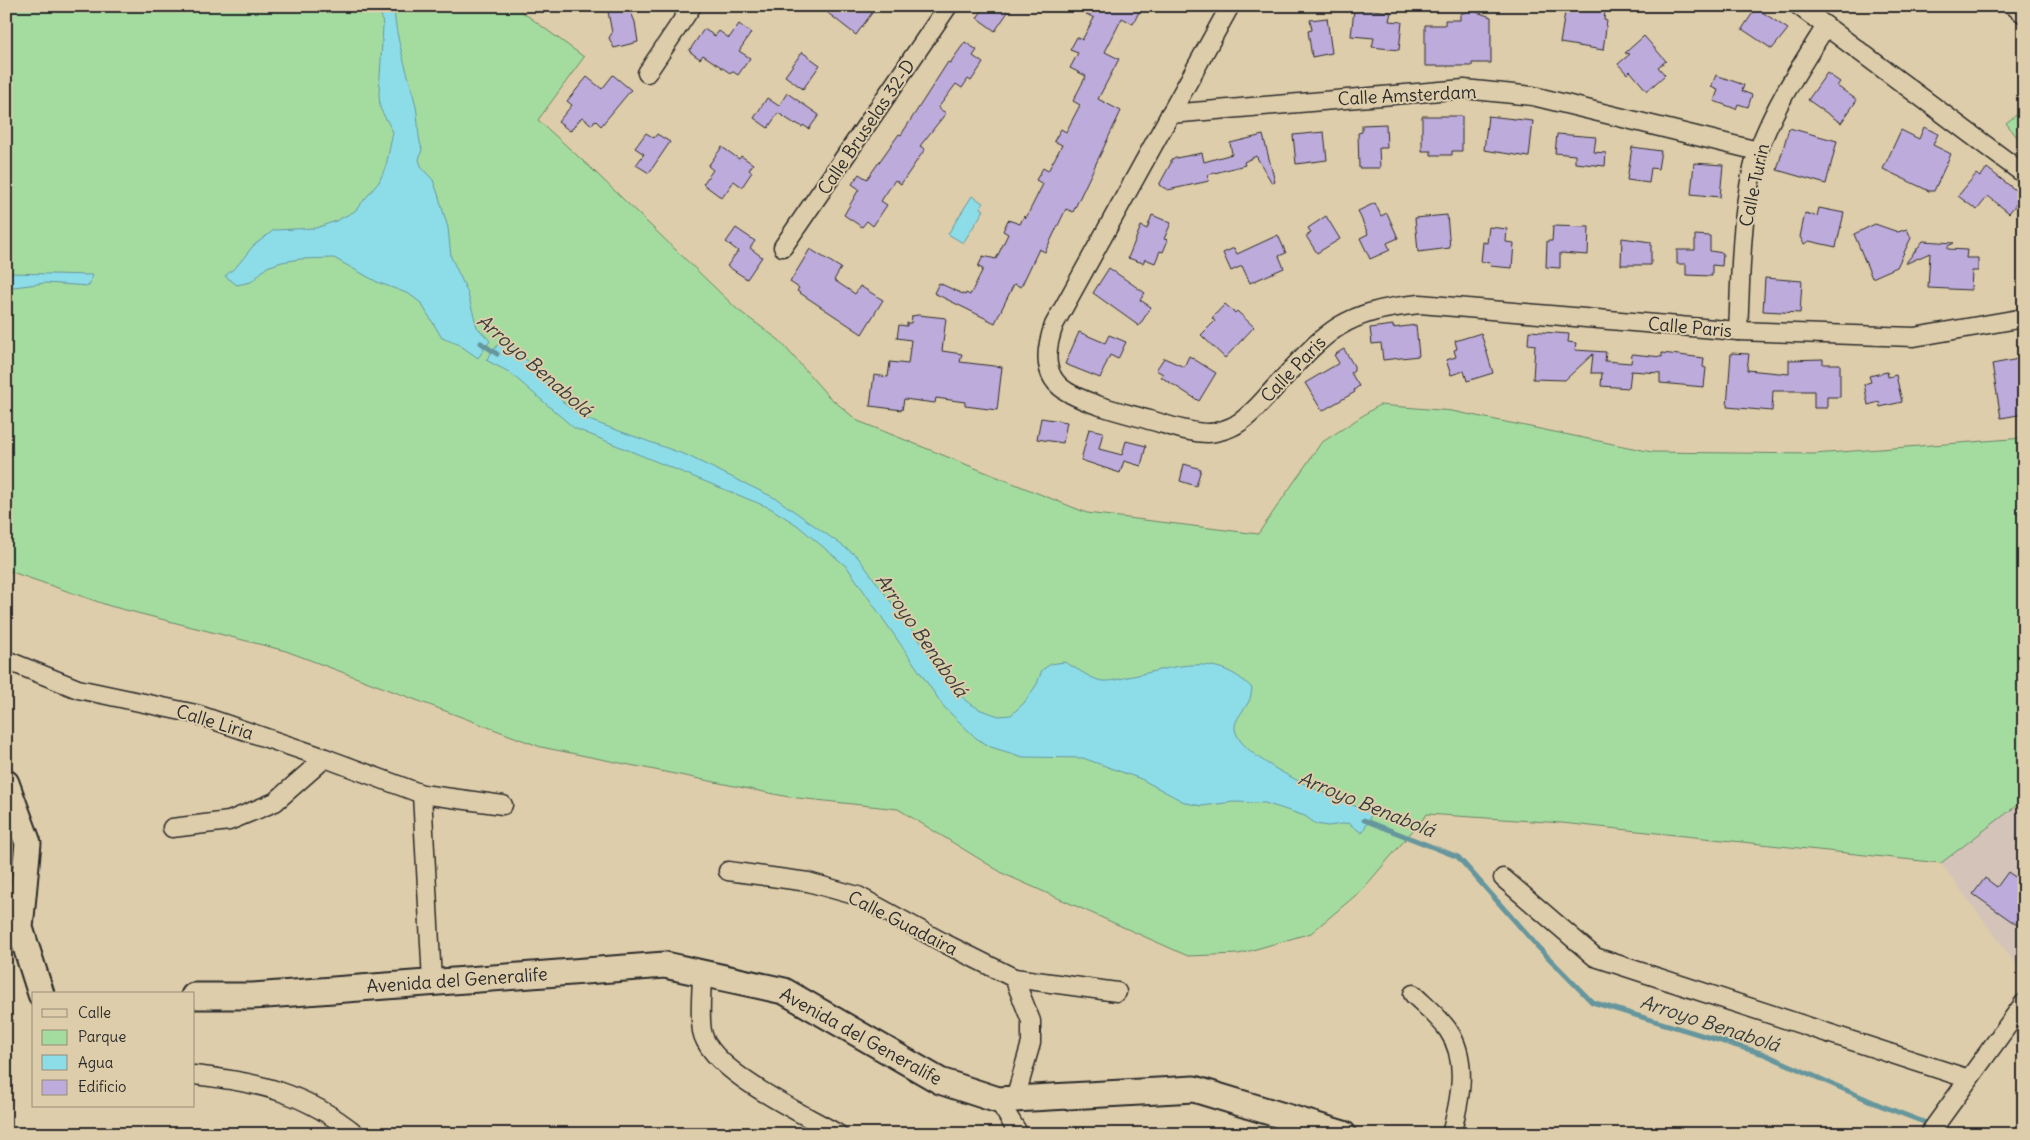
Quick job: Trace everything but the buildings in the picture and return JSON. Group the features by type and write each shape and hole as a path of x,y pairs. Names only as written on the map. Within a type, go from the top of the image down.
{"street":[{"path":"647,72 692,6"},
{"name":"Calle Bruselas 32-D","path":"783,247 948,6"},
{"name":"Calle Paris","path":"1230,6 1054,325 1047,345 1046,363 1055,380 1068,393 1094,404 1188,431 1210,433 1236,424 1257,407 1314,344 1332,329 1358,316 1390,307 1420,304 1738,330 1914,337 2024,318"},
{"path":"1799,6 2024,174"},
{"path":"2014,6 2024,14"},
{"name":"Calle Turin","path":"1738,330 1743,236 1758,151 1786,91 1826,26"},
{"name":"Calle Amsterdam","path":"1170,114 1464,89 1533,96 1758,151"},
{"name":"Calle Liria","path":"6,660 78,689 196,714 325,758 422,794 503,805"},
{"path":"172,828 229,821 275,802 325,758"},
{"path":"6,783 28,843 20,928 40,992"},
{"path":"422,794 432,981"},
{"name":"Calle Guadaira","path":"728,871 808,882 858,896 946,944 1014,978 1117,992"},
{"path":"1503,878 1595,957 1969,1079"},
{"name":"Avenida del Generalife","path":"195,996 253,996 432,981 665,965 784,991 940,1081 1007,1100 1194,1089 1343,1134"},
{"path":"702,973 702,1032 714,1053 734,1074 838,1134"},
{"path":"1014,978 1031,1021 1031,1043 1007,1100 1019,1134"},
{"path":"1413,994 1448,1030 1461,1060 1460,1103 1451,1134"},
{"path":"1929,1134 2024,1003"},
{"path":"195,1075 241,1080 291,1095 333,1115 356,1134"}],"shaded area":[{"path":"2024,800 2024,975 1941,863"}],"green space":[{"path":"6,6 514,6 584,57 538,120 593,170 738,310 779,340 828,396 858,421 1087,513 1258,534 1321,443 1379,405 1452,411 1652,452 1814,454 2024,438 2024,800 1941,863 1562,823 1427,814 1362,890 1311,933 1239,954 1188,956 1004,874 898,809 789,797 541,747 286,651 110,606 6,570"},
{"path":"2024,109 2024,146 2006,123"}],"water":[{"path":"380,6 394,6 397,32 417,113 419,139 422,149 419,160 422,168 433,180 438,194 448,228 451,257 467,291 477,327 490,341 478,358 458,344 442,338 421,303 409,294 377,282 334,258 300,259 282,262 267,267 251,282 237,285 225,276 237,266 253,246 274,230 316,228 336,221 355,211 379,182 386,166 393,132 380,108 379,93 383,26"},
{"path":"972,196 983,203 980,208 984,210 963,243 948,234"},
{"path":"6,270 9,273 92,275 89,286 45,283 6,288"},
{"path":"500,342 516,348 565,404 586,419 686,455 777,499 857,556 923,645 939,671 966,701 981,710 999,716 1011,715 1024,703 1037,684 1042,670 1051,664 1064,662 1101,681 1117,680 1193,665 1208,665 1223,669 1238,676 1252,688 1249,701 1235,725 1241,742 1254,754 1295,779 1372,813 1362,833 1348,823 1328,826 1316,824 1305,816 1265,803 1233,802 1202,806 1186,803 1141,779 1083,758 1023,757 991,747 976,738 944,707 847,567 797,525 770,508 574,428 509,372 486,360"}],"waterway":[{"name":"Arroyo Benabolá","path":"481,343 497,354"},
{"name":"Arroyo Benabolá","path":"1364,820 1458,857 1538,947 1592,1002 1764,1054 1882,1106 1955,1134"}]}
